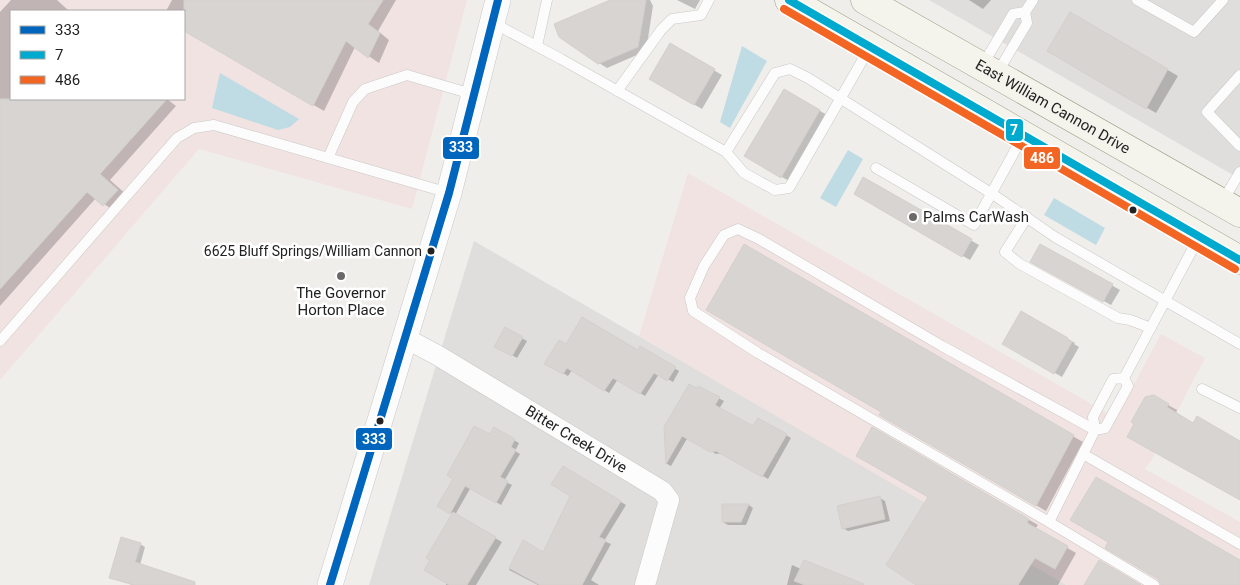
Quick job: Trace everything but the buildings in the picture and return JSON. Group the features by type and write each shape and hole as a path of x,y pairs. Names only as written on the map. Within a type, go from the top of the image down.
{"main road":[{"path":"789,0 1240,260"},
{"name":"East William Cannon Drive","path":"865,0 1231,208"},
{"path":"1200,236 1231,208"}],"street":[{"path":"330,585 449,193 495,11"},
{"name":"Bitter Creek Drive","path":"405,338 438,355 662,491 669,500 645,585"}],"lane":[{"path":"537,46 547,0"},
{"path":"617,91 661,30 672,19 701,15 709,0"},
{"path":"989,71 1027,23 1025,12 1033,0"},
{"path":"1137,0 1194,32 1223,0"},
{"path":"495,11 537,46 726,152 744,173 775,190 789,188 870,46"},
{"path":"989,71 1014,14 1025,12"},
{"path":"726,152 775,74 790,69 808,78 991,193 1056,237 1240,344"},
{"path":"1240,75 1207,112 1240,146"},
{"path":"328,158 353,102 365,89 408,76 475,96"},
{"path":"0,341 177,138 194,128 214,125 449,193"},
{"path":"876,168 974,225 1024,135"},
{"path":"1231,208 1240,172"},
{"path":"1027,217 1005,252 1020,264 1118,318 1130,320 1151,328"},
{"path":"1124,378 1128,386 1105,428 1095,430 942,346 759,239 738,229 724,235 704,266 690,298 693,311 758,353 1154,585"},
{"path":"1124,378 1200,236"},
{"path":"1049,522 1095,430 1092,417 1113,380 1124,378"},
{"path":"1202,390 1240,408"},
{"path":"1083,454 1240,544"}],"shaded area":[{"path":"0,0 467,0 412,209 199,149 0,380"},
{"path":"929,0 1240,0 1240,179 1143,123"},
{"path":"688,173 1116,418 1161,334 1205,358 1145,469 1240,522 1240,585 1066,585 639,336"},
{"path":"474,241 791,424 1067,585 369,585"}],"water":[{"path":"742,46 767,61 730,128 720,122"},
{"path":"220,73 299,119 290,127 278,130 212,108"},
{"path":"848,150 863,159 836,207 820,198"},
{"path":"1054,198 1105,228 1096,245 1044,215"}],"transit line":[{"name":"333","path":"330,585 449,193 498,0"},
{"name":"7","path":"789,0 1240,260"},
{"name":"486","path":"784,9 1235,269"}],"place":[{"name":"Palms CarWash","path":"913,217"},
{"name":"6625 Bluff Springs/William Cannon","path":"431,251"},
{"name":"The Governor Horton Place","path":"341,276"}]}
